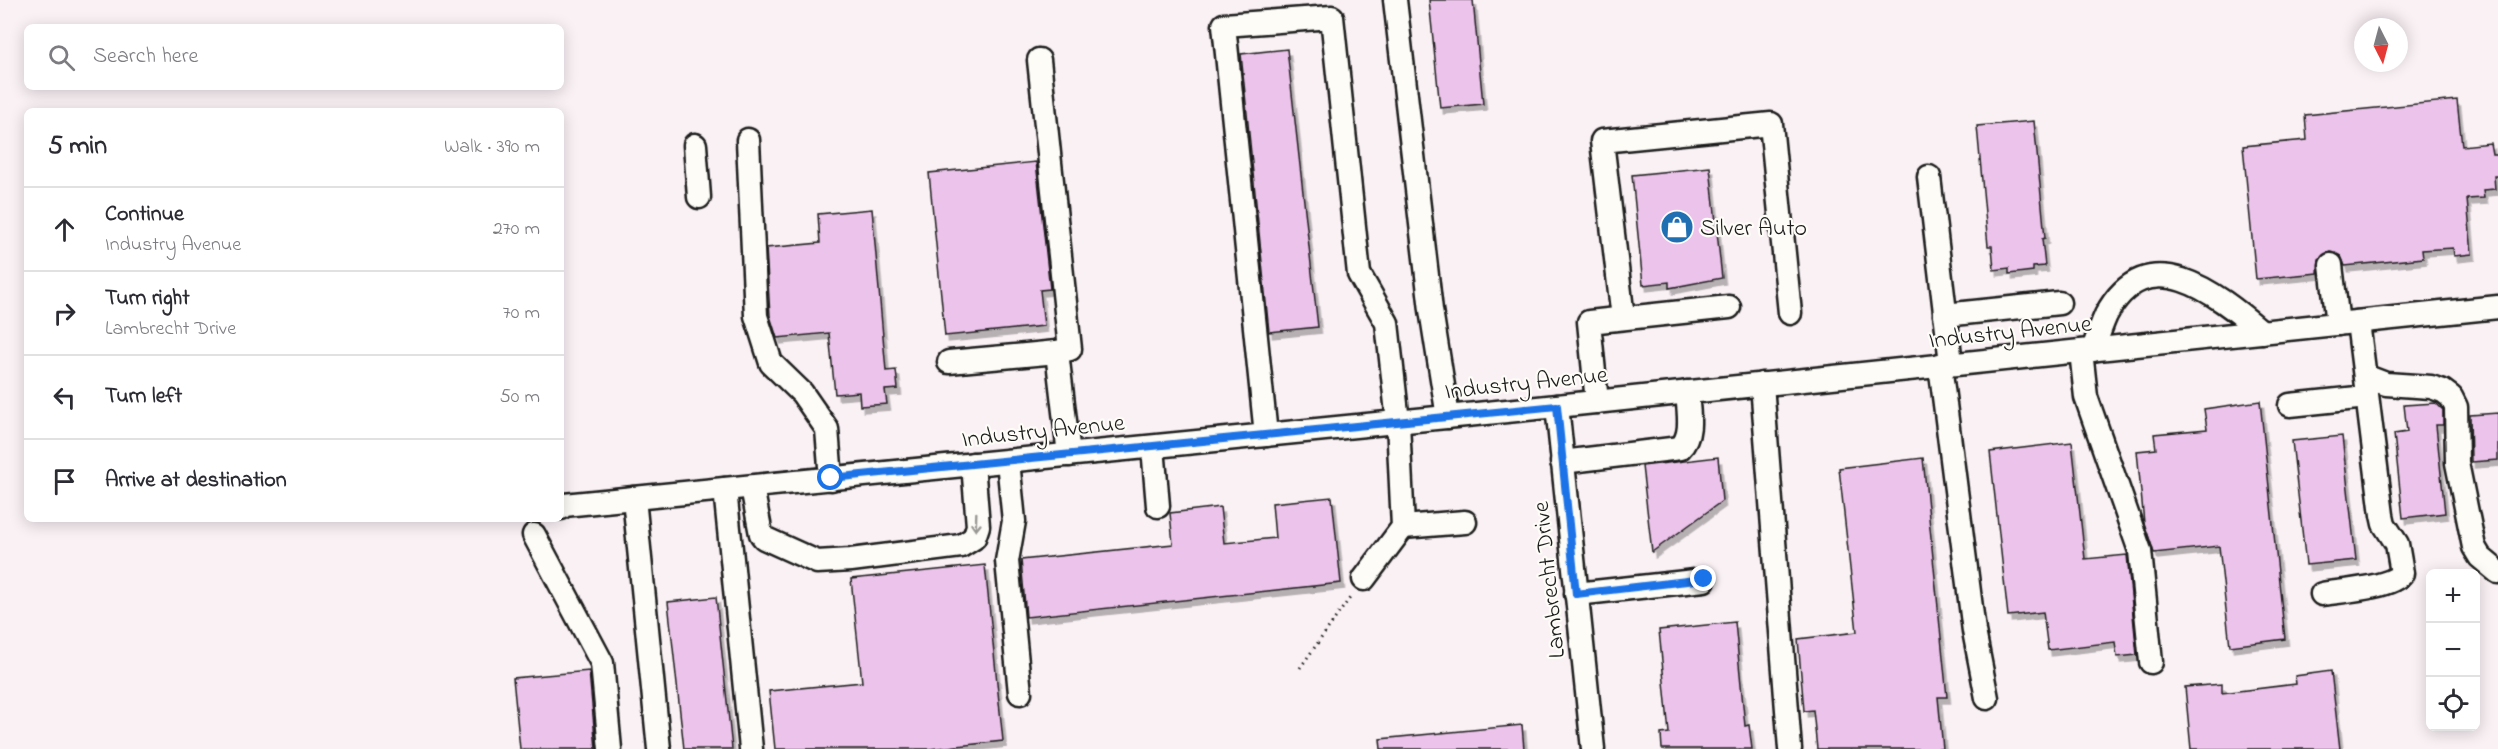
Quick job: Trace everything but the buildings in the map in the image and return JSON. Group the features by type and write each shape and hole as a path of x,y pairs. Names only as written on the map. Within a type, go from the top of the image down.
{"street":[{"path":"1395,0 1431,310 1448,417"},
{"path":"1266,435 1224,25 1332,17 1359,274 1388,323 1398,422 1403,527 1364,579"},
{"path":"949,362 1070,349 1039,60"},
{"path":"1623,318 1602,141 1770,124 1790,313"},
{"path":"748,140 756,316 771,363 802,393 827,429 831,478"},
{"path":"695,145 699,197"},
{"path":"1929,177 1945,315 1945,364 1974,631 1987,698"},
{"path":"2322,594 2383,583 2397,579 2402,573 2397,544 2384,525 2382,515 2366,386 2331,265"},
{"path":"2151,662 2140,550 2086,397 2087,350 2106,315 2121,295 2137,281 2157,275 2176,277 2199,287 2228,304 2262,332"},
{"path":"1945,315 2059,303"},
{"path":"1597,402 1589,322 1729,307"},
{"name":"Industry Avenue","path":"564,506 1597,402 2498,307"},
{"path":"1057,352 1069,455"},
{"path":"1762,384 1790,749"},
{"path":"2290,405 2366,386 2386,384 2432,387 2451,397 2456,407 2457,463 2474,547 2480,557 2498,572"},
{"path":"1562,462 1680,448 1686,442 1689,423 1687,392"},
{"name":"Lambrecht Drive","path":"1557,406 1593,749"},
{"path":"1153,447 1158,506"},
{"path":"1008,461 1014,521 1008,561 1020,693"},
{"path":"752,487 761,534 764,538 816,562 851,560 961,546 974,538 978,526 972,464"},
{"path":"725,489 751,749"},
{"path":"634,498 659,749"},
{"path":"1403,527 1465,522"},
{"path":"536,533 602,663 610,749"},
{"path":"1576,594 1704,579"}],"path":[{"path":"1300,668 1364,579"}],"place":[{"name":"Silver Auto","path":"1677,227"}],"route":[{"path":"831,478 1557,406 1576,594 1704,579"}]}
